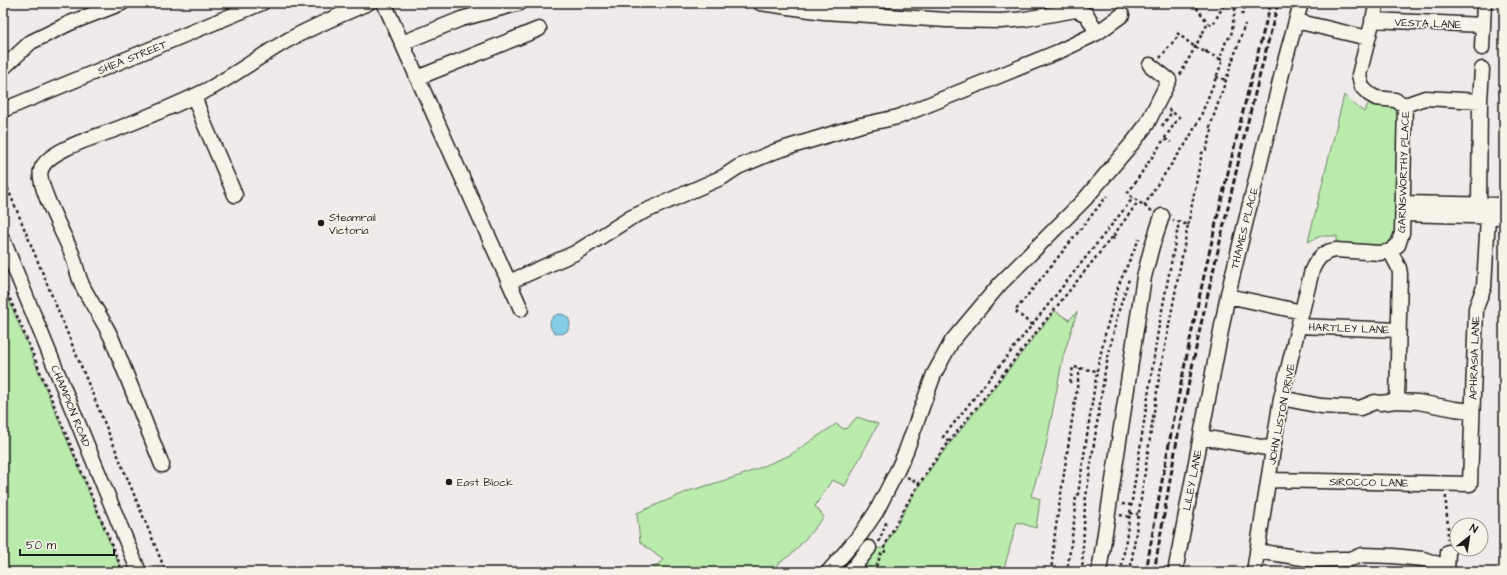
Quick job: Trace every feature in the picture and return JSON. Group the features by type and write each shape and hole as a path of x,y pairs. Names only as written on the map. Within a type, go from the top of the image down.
{"street":[{"path":"3,68 31,42 70,23 122,3"},
{"name":"SHEA STREET","path":"3,110 262,3"},
{"path":"162,465 112,339 103,320 83,288 72,254 55,218 40,176 41,169 48,159 61,151 121,128 194,96 224,80 307,30 368,3"},
{"path":"384,3 521,309"},
{"path":"402,43 461,19 520,3"},
{"path":"760,3 824,12 946,20 1001,21 1025,19 1076,10 1088,15 1097,33"},
{"name":"THAMES PLACE","path":"1201,437 1228,296 1283,69 1301,3"},
{"path":"1377,3 1359,75 1362,87 1367,93 1374,97 1392,99 1404,105 1425,98 1480,101"},
{"path":"1482,48 1484,3"},
{"path":"510,282 575,253 632,217 723,177 738,167 776,151 861,125 898,117 1053,54 1097,33 1122,15"},
{"name":"VESTA LANE","path":"1372,20 1483,25"},
{"path":"1296,21 1368,38"},
{"path":"418,78 539,28"},
{"path":"828,572 861,534 876,512 906,451 934,374 957,335 1008,275 1085,199 1148,124 1170,80 1154,62"},
{"path":"1482,69 1480,101 1479,205 1488,217"},
{"path":"194,96 235,195"},
{"name":"GARNSWORTHY PLACE","path":"1390,251 1396,247 1401,238 1403,208 1404,105"},
{"path":"1403,208 1479,205 1504,206"},
{"path":"1403,208 1488,217 1504,217"},
{"path":"1099,572 1144,277 1152,246 1155,215"},
{"name":"APHRASIA LANE","path":"1470,484 1471,411 1476,308 1484,286 1488,217"},
{"name":"CHAMPION ROAD","path":"3,240 139,572"},
{"name":"JOHN LISTON DRIVE","path":"1254,572 1281,398 1311,273 1318,259 1332,250 1380,253 1390,251"},
{"path":"1390,251 1400,272 1397,401"},
{"name":"HARTLEY LANE","path":"1228,296 1301,319 1398,330"},
{"path":"1281,398 1321,406 1362,408 1375,402 1418,402 1455,410 1471,411"},
{"name":"LILEY LANE","path":"1175,572 1201,437 1273,449"},
{"name":"SIROCCO LANE","path":"1268,480 1470,484"},
{"path":"850,572 869,548"},
{"path":"1257,551 1315,560 1347,560 1361,555 1385,555 1415,558 1447,570 1448,552"}],"path":[{"path":"1193,3 1208,23"},
{"path":"1144,206 1187,142 1202,115 1222,60 1220,59 1226,41 1231,36 1236,3"},
{"path":"1242,15 1246,3"},
{"path":"1130,572 1161,370 1202,153 1204,152 1208,143 1212,130 1210,127 1245,24"},
{"path":"1154,62 1178,34 1195,47 1220,59"},
{"path":"1206,53 1207,49"},
{"path":"1216,77 1226,80"},
{"path":"1160,128 1172,112"},
{"path":"1165,139 1171,141"},
{"path":"3,176 166,572"},
{"path":"1032,325 1015,311 1110,191"},
{"path":"949,442 943,437 1133,198"},
{"path":"874,572 881,554 883,555 885,551 883,550 890,534 919,483 949,442 1112,237 1138,202"},
{"path":"1180,222 1188,225"},
{"path":"1067,572 1076,508 1075,504 1081,477 1097,371 1115,295 1142,233"},
{"path":"1114,234 1118,236"},
{"path":"1112,237 1115,240"},
{"path":"1082,572 1085,503 1105,371 1118,313 1131,276"},
{"path":"3,282 123,572"},
{"path":"1070,383 1073,366 1097,371"},
{"path":"1051,572 1055,533 1080,368"},
{"path":"905,476 919,483"},
{"path":"1447,484 1445,503 1448,534 1446,550 1448,552"},
{"path":"1130,513 1138,514"},
{"path":"1083,547 1087,548"}],"green space":[{"path":"1344,95 1364,112 1369,102 1389,106 1398,115 1395,228 1393,237 1386,245 1375,246 1337,243 1337,236 1321,236 1308,242"},
{"path":"3,286 122,572 3,572"},
{"path":"1055,311 1069,320 1077,312 1063,357 1045,451 1031,496 1040,499 1036,528 1017,522 1003,572 854,572 871,549 884,548 912,498 933,465"},
{"path":"857,417 878,424 845,486 832,480 815,506 824,517 794,552 778,564 773,572 648,572 663,560 640,542 637,513 689,491 742,475 790,455 836,424 844,429 847,428"}],"water":[{"path":"560,314 567,317 570,324 567,331 560,334 553,331 550,324 553,317"}],"railway":[{"path":"1146,572 1186,357 1235,144 1271,3"},
{"path":"1154,572 1177,440 1201,324 1246,129 1278,3"}],"place":[{"name":"Steamrail Victoria","path":"321,223"},
{"name":"East Block","path":"449,482"}]}
